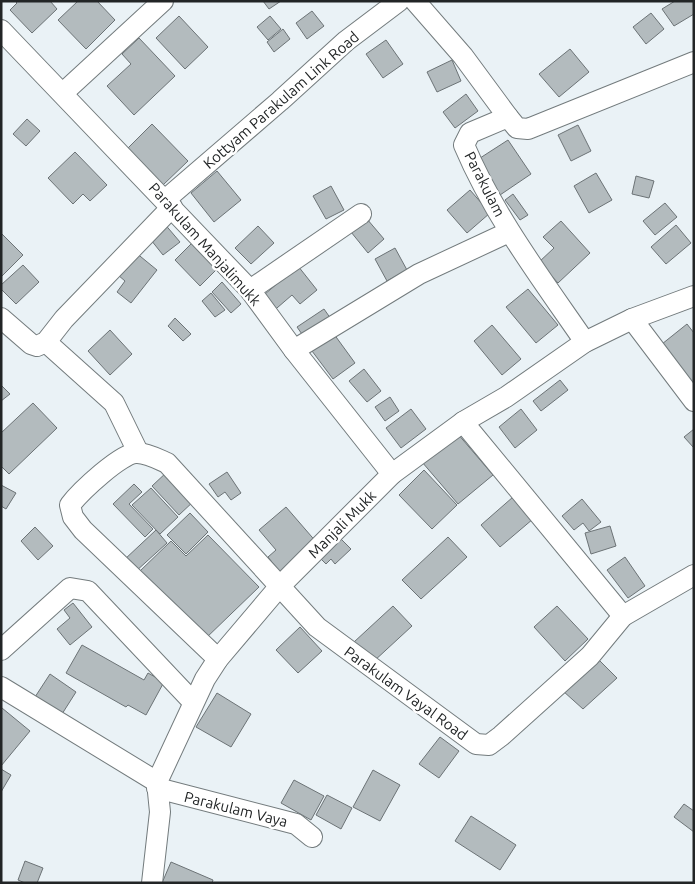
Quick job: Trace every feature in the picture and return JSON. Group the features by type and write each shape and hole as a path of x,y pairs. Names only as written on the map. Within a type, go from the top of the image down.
{"street":[{"path":"63,93 163,1"},
{"name":"Kottyam Parakulam Link Road","path":"46,342 169,204 346,41 399,1"},
{"path":"415,1 463,56 517,128 528,130 694,62"},
{"name":"Parakulam Manjalimukk","path":"1,30 250,290 294,350 392,474"},
{"name":"Parakulam","path":"508,117 470,133 464,145 510,232 585,342"},
{"path":"250,290 360,214"},
{"path":"294,350 419,274 510,232"},
{"name":"Manjali Mukk","path":"157,785 193,702 218,659 279,587 392,474 464,422 506,397 585,342 632,319 694,296"},
{"path":"1,318 31,344 37,346 46,342 114,403 138,452 126,455 79,493 70,505 73,517 83,530 218,659"},
{"path":"632,319 694,401"},
{"path":"464,422 623,616"},
{"name":"Parakulam Vayal Road","path":"138,452 167,463 317,627 476,744 489,745 501,736 590,656 623,616 694,574"},
{"path":"1,650 70,588 88,591 193,702"},
{"name":"Parakulam Vaya","path":"1,688 157,785 296,824 312,837"},
{"path":"152,883 160,812 157,785"}],"building":[{"path":"15,1 50,1 57,9 32,33 10,10 17,3"},
{"path":"78,1 97,1 115,20 86,49 58,20"},
{"path":"263,1 281,1 269,9"},
{"path":"675,1 694,1 694,14 674,26 662,9"},
{"path":"312,11 324,26 307,39 296,23"},
{"path":"651,13 664,29 646,44 633,27"},
{"path":"179,16 208,47 185,69 156,38"},
{"path":"270,16 281,29 268,40 257,27"},
{"path":"283,29 290,39 274,52 267,42"},
{"path":"139,38 175,76 134,115 107,86 131,64 122,54"},
{"path":"386,40 403,64 383,78 366,54"},
{"path":"570,49 589,72 559,97 539,74"},
{"path":"452,60 461,81 437,92 427,72"},
{"path":"466,94 478,111 455,128 443,112"},
{"path":"27,119 40,131 26,146 13,134"},
{"path":"152,124 188,161 163,185 127,149"},
{"path":"578,125 591,151 571,161 558,135"},
{"path":"508,140 531,174 500,195 477,160"},
{"path":"75,152 107,185 90,201 83,194 73,204 48,178"},
{"path":"217,171 241,200 214,222 191,193"},
{"path":"596,173 612,200 589,213 574,186"},
{"path":"636,176 654,181 649,198 632,194"},
{"path":"331,186 344,210 326,219 313,196"},
{"path":"470,190 490,213 467,233 447,210"},
{"path":"513,194 528,215 520,220 505,200"},
{"path":"665,203 677,217 655,235 643,221"},
{"path":"367,219 384,239 368,253 351,232"},
{"path":"561,221 590,253 558,283 539,262 554,248 543,237"},
{"path":"163,222 180,242 163,255 147,235"},
{"path":"676,225 691,243 666,264 651,247"},
{"path":"258,226 274,243 251,264 235,248"},
{"path":"1,233 23,255 1,277"},
{"path":"192,243 217,269 200,286 175,260"},
{"path":"395,248 407,270 387,281 375,259"},
{"path":"135,252 157,270 131,303 117,292 125,281 118,275"},
{"path":"23,265 39,282 16,304 1,289 1,285"},
{"path":"298,266 317,290 300,304 292,295 270,314 258,300"},
{"path":"222,282 241,304 231,313 212,292"},
{"path":"528,289 558,325 536,343 506,307"},
{"path":"211,293 225,310 215,317 202,301"},
{"path":"324,309 331,319 304,337 297,327"},
{"path":"175,318 191,334 183,341 168,326"},
{"path":"687,324 694,333 694,386 657,348"},
{"path":"492,325 521,359 502,375 474,341"},
{"path":"110,330 132,354 110,375 88,351"},
{"path":"331,330 355,363 333,379 309,347"},
{"path":"364,369 381,391 367,402 349,381"},
{"path":"560,380 568,390 541,411 533,401"},
{"path":"1,385 10,394 1,401"},
{"path":"390,397 399,411 385,421 375,407"},
{"path":"33,403 57,428 9,474 1,466 1,433"},
{"path":"411,409 426,429 401,448 386,428"},
{"path":"521,409 537,430 515,448 499,427"},
{"path":"694,429 694,448 684,437"},
{"path":"457,433 493,475 458,504 422,462"},
{"path":"424,470 457,505 432,529 399,495"},
{"path":"168,471 195,500 179,515 152,486"},
{"path":"227,472 241,493 231,500 225,492 218,497 209,484"},
{"path":"134,484 142,492 129,504 153,529 145,537 113,504"},
{"path":"1,485 16,493 6,509 1,506"},
{"path":"151,488 178,517 160,534 132,505"},
{"path":"513,497 533,519 500,547 481,525"},
{"path":"582,499 601,522 589,531 583,523 574,530 562,516"},
{"path":"286,507 318,544 282,575 268,557 276,550 259,530"},
{"path":"190,513 208,532 186,554 167,535"},
{"path":"610,526 616,546 591,554 585,533"},
{"path":"35,527 53,546 38,560 21,541"},
{"path":"156,530 167,543 135,572 124,560"},
{"path":"208,535 259,587 204,640 139,572 171,541 186,556"},
{"path":"338,536 351,549 335,564 331,559 326,564 318,556"},
{"path":"448,537 467,557 421,599 402,580"},
{"path":"625,557 645,586 628,598 607,570"},
{"path":"73,603 92,627 70,645 57,629 70,618 64,610"},
{"path":"393,606 412,626 373,662 354,642"},
{"path":"557,606 588,639 565,661 534,627"},
{"path":"300,627 322,651 298,673 276,650"},
{"path":"82,645 144,680 148,673 164,682 146,715 128,705 126,707 66,673"},
{"path":"598,659 617,678 583,709 563,691"},
{"path":"50,674 76,692 62,714 35,697"},
{"path":"217,693 251,714 231,747 196,727"},
{"path":"1,709 30,731 1,766"},
{"path":"440,737 459,751 439,778 419,764"},
{"path":"1,769 11,775 1,792"},
{"path":"373,770 400,785 380,821 353,807"},
{"path":"294,780 324,796 311,820 281,803"},
{"path":"327,795 352,808 341,829 316,815"},
{"path":"684,804 694,811 694,832 674,817"},
{"path":"471,816 516,845 500,870 455,841"},
{"path":"25,861 43,868 37,883 25,883 18,880"},
{"path":"171,862 213,880 212,883 162,883"}]}
